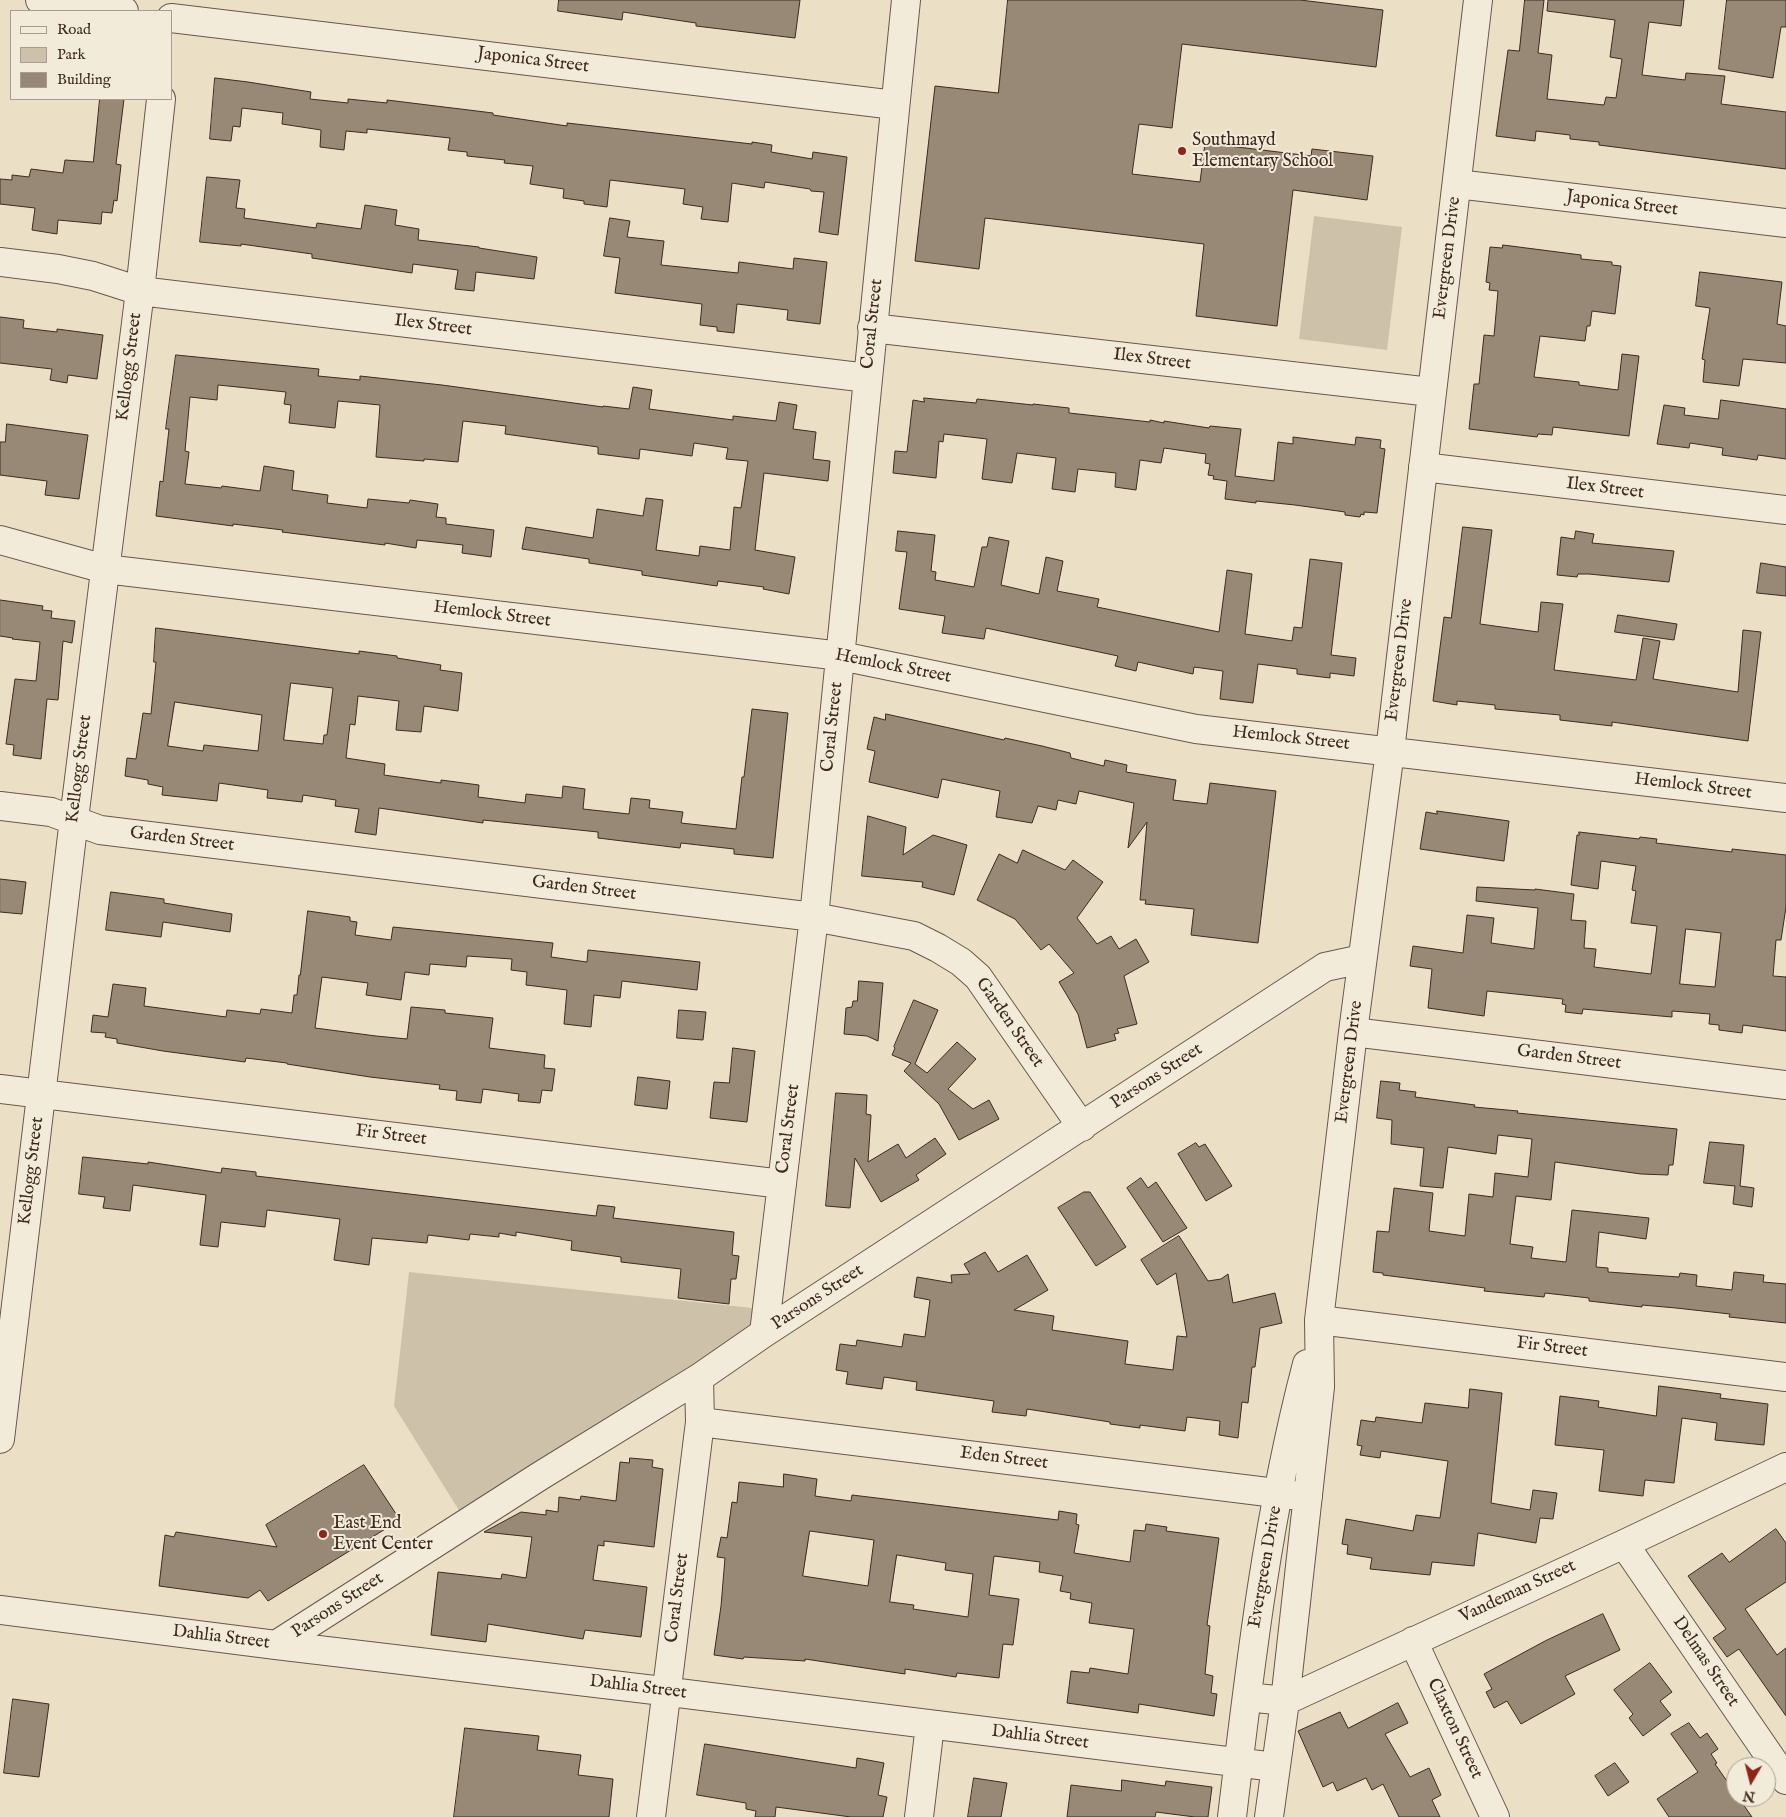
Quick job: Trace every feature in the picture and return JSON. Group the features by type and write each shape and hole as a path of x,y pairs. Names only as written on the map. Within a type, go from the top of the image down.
{"street":[{"path":"40,0 116,10"},
{"name":"Coral Street","path":"764,1333 814,917 906,0"},
{"name":"Evergreen Drive","path":"1269,1817 1285,1700 1320,1387 1319,1320 1362,958 1390,751 1478,0"},
{"name":"Japonica Street","path":"172,18 895,105"},
{"name":"Kellogg Street","path":"0,1439 162,100"},
{"name":"Japonica Street","path":"1457,184 1786,223"},
{"name":"Ilex Street","path":"0,262 76,273 140,291 868,378"},
{"name":"Ilex Street","path":"872,328 1431,392"},
{"name":"Ilex Street","path":"1423,467 1786,510"},
{"name":"Hemlock Street","path":"0,540 105,569 840,656 1196,729 1786,798"},
{"name":"Garden Street","path":"0,806 52,812 100,830 814,917 914,936 961,962 978,977 1082,1127"},
{"name":"Parsons Street","path":"276,1645 540,1476 698,1378 1325,967 1362,958"},
{"name":"Garden Street","path":"1353,1032 1786,1085"},
{"name":"Fir Street","path":"0,1089 782,1184"},
{"name":"Evergreen Drive","path":"1232,1817 1256,1626 1279,1493 1304,1375 1319,1320"},
{"name":"Fir Street","path":"1319,1320 1786,1377"},
{"name":"Coral Street","path":"651,1817 700,1422 698,1378"},
{"name":"Eden Street","path":"700,1422 1308,1497"},
{"name":"Vandeman Street","path":"1247,1698 1285,1700 1624,1544 1786,1466"},
{"name":"Delmas Street","path":"1624,1544 1786,1780"},
{"name":"Dahlia Street","path":"0,1610 1275,1767"},
{"name":"Claxton Street","path":"1413,1641 1495,1817"},
{"path":"919,1817 930,1725"}],"green space":[{"path":"1314,216 1402,227 1387,350 1299,339"},
{"path":"409,1272 762,1309 750,1330 460,1512 394,1406"}],"building":[{"path":"559,0 800,0 795,38 696,26 696,23 623,12 622,20 558,11"},
{"path":"1008,0 1300,0 1383,10 1376,67 1182,44 1172,128 1139,124 1132,174 1200,182 1205,143 1311,156 1312,149 1373,156 1367,200 1293,190 1277,326 1196,316 1204,244 985,218 979,269 915,261 935,86 998,93"},
{"path":"1525,0 1544,0 1538,53 1552,55 1547,99 1604,105 1606,97 1616,98 1622,59 1610,57 1615,20 1547,11 1548,0 1684,0 1681,26 1649,22 1642,75 1685,80 1686,73 1725,76 1721,104 1786,112 1786,169 1599,145 1599,142 1570,139 1570,135 1536,131 1535,141 1496,136 1508,50 1519,51"},
{"path":"1727,0 1786,0 1786,27 1781,27 1773,78 1719,69"},
{"path":"215,78 311,92 310,99 348,103 348,99 387,103 387,100 493,113 493,115 567,126 567,123 752,144 752,142 772,145 771,152 812,159 813,152 847,157 838,235 819,232 824,192 765,182 764,188 732,183 728,222 701,219 703,207 683,204 685,189 610,180 607,207 584,204 584,201 563,198 564,189 530,184 533,166 504,163 505,160 467,156 467,152 448,150 450,138 367,129 367,133 346,131 344,150 320,147 321,130 282,124 283,113 242,108 240,127 233,126 231,141 210,139"},
{"path":"100,100 124,100 116,164 121,165 117,201 114,200 112,213 102,212 101,224 58,220 57,234 32,230 35,208 0,204 0,179 12,180 12,175 29,177 31,169 63,173 65,160 93,162"},
{"path":"207,177 240,180 236,208 245,209 244,218 316,228 317,223 361,229 365,205 397,210 395,225 419,229 418,240 479,247 537,257 534,279 476,272 474,291 455,289 458,270 413,264 412,273 312,258 312,254 241,244 241,246 200,242"},
{"path":"610,218 630,221 627,237 664,241 661,265 738,273 739,262 793,269 794,258 827,262 820,324 787,320 788,310 737,304 734,333 717,331 717,327 700,325 702,304 615,293 620,258 604,256"},
{"path":"1503,245 1581,255 1581,259 1612,262 1612,265 1621,266 1615,314 1592,311 1585,341 1540,336 1534,377 1579,382 1579,385 1618,390 1622,354 1639,356 1629,436 1553,427 1552,435 1538,434 1537,437 1469,429 1474,384 1479,384 1484,335 1494,336 1498,291 1489,290 1490,283 1486,282 1490,247 1502,248"},
{"path":"1700,272 1782,282 1777,324 1786,326 1786,363 1743,359 1739,386 1703,382 1705,360 1702,359 1710,308 1696,306"},
{"path":"0,317 24,320 23,328 57,332 57,329 103,335 97,379 68,375 67,383 50,380 52,369 0,363"},
{"path":"176,355 319,369 318,376 360,380 360,376 629,409 633,387 652,390 649,409 733,420 733,416 776,421 779,402 797,405 793,429 816,432 813,459 830,461 828,481 764,473 755,550 795,557 789,594 763,589 764,587 718,581 717,586 642,575 642,571 589,563 589,559 522,549 526,527 593,538 597,509 643,516 646,498 663,500 656,550 699,556 700,546 730,550 734,507 741,508 748,461 726,459 728,448 694,443 692,456 640,449 639,459 598,454 598,447 505,434 506,426 463,421 458,462 376,457 380,405 338,401 335,428 289,423 291,405 284,404 286,392 218,385 217,400 190,397 185,451 189,452 185,484 260,491 264,466 294,471 292,490 328,495 327,503 367,508 368,499 409,503 410,500 438,504 436,517 446,518 446,524 494,530 491,557 462,553 463,545 417,540 416,548 282,532 283,530 233,524 233,526 156,516 160,481 163,482 169,429 166,429"},
{"path":"924,398 976,403 977,399 1033,404 1069,408 1069,413 1150,422 1150,420 1164,423 1164,421 1209,428 1210,426 1241,429 1235,476 1274,481 1278,442 1293,444 1293,437 1355,445 1356,437 1381,440 1380,448 1385,449 1377,513 1364,512 1364,515 1361,514 1360,517 1345,515 1345,512 1295,505 1225,499 1227,481 1213,479 1214,476 1208,475 1210,464 1205,463 1206,454 1164,448 1161,463 1140,460 1136,490 1115,487 1116,473 1078,469 1075,492 1052,489 1056,458 1017,453 1012,483 982,479 987,439 944,434 943,442 939,441 936,478 893,473 895,451 907,452 913,400 924,402"},
{"path":"1721,400 1786,409 1786,459 1758,455 1757,460 1722,455 1723,448 1690,443 1689,448 1657,444 1664,405 1685,408 1684,415 1718,419"},
{"path":"7,424 88,435 79,499 45,495 47,481 0,475 0,442 5,442"},
{"path":"1463,527 1492,530 1480,624 1538,632 1541,602 1563,604 1554,670 1636,680 1643,638 1660,641 1653,679 1738,692 1743,630 1761,632 1748,741 1612,722 1612,726 1560,720 1560,715 1495,709 1495,705 1457,701 1457,705 1433,701 1444,617 1451,618"},
{"path":"898,531 935,535 931,571 936,572 935,580 974,587 982,547 987,547 989,537 1009,541 1001,585 1039,594 1046,557 1063,561 1057,591 1099,599 1097,607 1219,632 1227,570 1252,574 1245,634 1292,641 1294,627 1302,628 1310,559 1342,563 1331,655 1356,658 1354,676 1330,673 1330,678 1297,674 1297,669 1258,664 1253,703 1220,699 1223,671 1194,667 1193,674 1138,662 1136,671 1115,666 1118,656 986,628 984,639 942,633 945,616 899,609 907,552 896,551"},
{"path":"1576,531 1594,534 1592,543 1674,551 1669,582 1589,574 1578,574 1577,577 1557,575 1561,537 1574,539"},
{"path":"1761,563 1786,567 1786,596 1757,593"},
{"path":"0,600 43,606 42,610 52,611 51,618 75,621 72,643 63,641 58,700 47,699 41,759 13,755 14,745 6,744 15,679 36,681 40,642 0,636"},
{"path":"1618,615 1677,624 1674,640 1615,632"},
{"path":"156,628 359,654 359,651 441,665 440,670 462,673 458,711 424,706 421,732 396,730 399,701 358,696 355,725 350,724 346,758 385,764 384,775 441,783 441,780 479,785 478,797 525,803 526,794 562,798 563,786 585,789 583,809 629,814 631,798 650,800 649,808 683,812 681,823 736,829 752,709 788,713 773,858 734,854 734,849 681,843 680,848 598,838 598,832 483,820 483,823 379,808 376,835 355,832 359,809 335,806 336,800 303,795 302,802 267,798 268,790 219,783 217,801 162,795 163,787 148,784 148,780 125,776 127,758 136,759 143,713 151,714 156,662 154,662","holes":["291,683 333,688 327,735 324,735 323,744 284,740","175,702 262,715 258,751 204,745 203,751 168,746"]},
{"path":"886,714 1004,740 1005,738 1042,746 1070,753 1071,758 1104,766 1105,760 1127,765 1126,772 1176,780 1173,800 1207,804 1210,783 1276,791 1258,943 1191,935 1194,909 1145,904 1146,900 1140,900 1147,822 1128,848 1134,803 1079,791 1076,804 1058,800 1056,810 1038,806 1032,823 996,817 1000,791 942,779 938,798 869,782 875,751 867,749 874,717 885,720"},
{"path":"1437,811 1509,821 1504,861 1420,849 1426,812 1437,814"},
{"path":"868,816 906,827 903,855 933,835 967,845 954,895 922,887 923,882 862,876"},
{"path":"1579,832 1639,839 1640,837 1657,839 1656,843 1732,852 1732,849 1786,855 1786,907 1781,940 1776,940 1773,976 1786,977 1786,1031 1743,1025 1742,1033 1719,1030 1719,1025 1709,1024 1710,1014 1672,1011 1672,1017 1583,1009 1582,1014 1565,1012 1566,1005 1562,1004 1563,999 1487,991 1484,1016 1428,1008 1432,969 1410,966 1413,946 1463,953 1467,915 1494,918 1491,943 1534,949 1538,908 1476,901 1477,887 1535,889 1574,894 1571,920 1586,921 1584,948 1596,949 1594,967 1651,974 1657,926 1631,923 1636,891 1632,890 1636,866 1601,861 1598,889 1571,885 1577,835 1579,835","holes":["1686,929 1721,933 1715,987 1680,984"]},
{"path":"1023,850 1065,870 1073,860 1103,882 1077,918 1097,944 1111,936 1119,949 1136,939 1149,962 1124,976 1137,1024 1117,1029 1119,1033 1114,1034 1116,1040 1087,1048 1078,1014 1059,982 1074,973 1049,944 1041,950 1015,919 977,900 999,854 1017,863"},
{"path":"0,879 26,882 22,914 0,912"},
{"path":"111,892 164,899 164,903 232,914 230,932 163,922 161,937 106,930"},
{"path":"308,911 350,917 350,921 357,922 355,935 391,940 393,927 553,943 551,957 587,962 588,950 700,962 697,990 622,981 620,998 594,995 591,1027 564,1024 567,990 526,985 527,972 511,970 512,959 467,956 466,967 430,964 429,975 405,972 401,1000 366,995 368,983 322,977 315,1028 407,1039 411,1007 445,1010 445,1013 493,1018 489,1048 545,1055 544,1068 555,1069 552,1091 542,1090 540,1103 518,1101 519,1094 483,1089 481,1103 456,1100 457,1091 439,1089 440,1085 370,1077 287,1063 246,1058 245,1062 163,1051 117,1043 117,1039 105,1037 106,1033 91,1032 93,1015 108,1017 113,984 146,988 144,1006 226,1017 227,1010 260,1014 261,1009 292,1013 294,995 297,995"},
{"path":"859,981 883,983 878,1041 867,1036 844,1034 846,1008 852,1007 853,1001 857,1001"},
{"path":"914,1000 938,1010 915,1064 927,1073 957,1042 976,1059 948,1089 973,1109 989,1100 999,1119 959,1140 939,1104 904,1071 911,1063 892,1055"},
{"path":"679,1010 706,1012 703,1040 677,1038"},
{"path":"733,1048 755,1051 747,1122 710,1118 714,1082 729,1083"},
{"path":"638,1077 670,1081 667,1109 635,1105"},
{"path":"1381,1081 1400,1083 1399,1090 1416,1092 1415,1097 1475,1105 1474,1107 1677,1129 1673,1165 1669,1165 1668,1175 1641,1174 1555,1162 1551,1200 1516,1196 1510,1244 1533,1247 1531,1258 1566,1262 1572,1210 1649,1218 1646,1239 1599,1232 1596,1267 1608,1268 1608,1272 1679,1277 1680,1273 1697,1275 1696,1286 1732,1290 1734,1272 1764,1275 1763,1282 1786,1284 1786,1323 1729,1317 1730,1314 1589,1301 1589,1298 1545,1293 1544,1297 1484,1291 1485,1288 1383,1275 1383,1273 1373,1272 1377,1231 1389,1232 1394,1188 1433,1193 1429,1231 1465,1236 1469,1194 1493,1197 1495,1173 1528,1177 1532,1139 1498,1135 1496,1154 1448,1147 1443,1188 1420,1186 1424,1148 1391,1144 1392,1120 1377,1118"},
{"path":"836,1093 867,1095 866,1114 871,1115 868,1162 898,1144 906,1158 935,1138 946,1154 916,1175 919,1180 881,1202 855,1158 850,1208 826,1206"},
{"path":"1710,1142 1744,1145 1740,1186 1754,1188 1752,1207 1733,1204 1735,1186 1704,1183"},
{"path":"1196,1143 1199,1147 1205,1144 1232,1186 1206,1201 1178,1154"},
{"path":"83,1157 148,1164 148,1162 221,1173 222,1168 256,1172 256,1176 596,1216 598,1205 615,1207 613,1218 734,1232 732,1255 739,1256 736,1279 731,1279 729,1304 678,1298 681,1269 621,1262 621,1257 571,1250 572,1241 516,1232 516,1236 499,1233 499,1237 470,1234 469,1240 428,1235 427,1243 372,1238 369,1265 334,1260 340,1219 267,1210 265,1227 221,1222 218,1247 200,1245 206,1195 133,1185 130,1211 103,1208 105,1197 79,1194"},
{"path":"1141,1178 1148,1188 1156,1182 1187,1228 1163,1242 1127,1188"},
{"path":"1084,1192 1090,1192 1126,1247 1096,1266 1058,1208"},
{"path":"1179,1236 1208,1281 1221,1279 1228,1274 1233,1303 1275,1293 1282,1323 1260,1328 1255,1367 1252,1367 1248,1403 1242,1402 1238,1438 1219,1435 1220,1421 1187,1417 1185,1431 1140,1425 1140,1428 1110,1424 1110,1422 1027,1409 1026,1416 992,1412 994,1401 916,1390 917,1382 884,1377 882,1389 846,1384 848,1372 836,1370 840,1344 856,1346 857,1340 902,1347 904,1334 925,1337 930,1300 914,1297 917,1277 952,1283 951,1275 970,1274 964,1264 985,1252 998,1272 1027,1255 1048,1290 1014,1310 1054,1316 1052,1330 1128,1341 1125,1364 1173,1370 1177,1336 1187,1337 1176,1273 1157,1285 1141,1260"},
{"path":"1659,1386 1721,1394 1720,1398 1768,1404 1764,1445 1715,1440 1717,1423 1682,1418 1674,1483 1645,1480 1643,1496 1599,1491 1604,1450 1555,1445 1560,1396 1599,1401 1598,1407 1656,1416"},
{"path":"1470,1389 1502,1393 1491,1503 1530,1510 1533,1490 1557,1493 1553,1519 1540,1518 1536,1543 1478,1533 1474,1566 1432,1562 1430,1575 1370,1569 1372,1558 1347,1554 1348,1545 1342,1544 1346,1519 1413,1531 1416,1515 1440,1518 1448,1461 1381,1451 1380,1458 1360,1455 1362,1446 1357,1445 1361,1420 1375,1422 1376,1417 1422,1423 1425,1403 1468,1408"},
{"path":"630,1458 653,1460 652,1467 663,1469 654,1547 604,1541 604,1546 598,1545 593,1580 647,1587 641,1637 585,1630 583,1639 488,1624 486,1642 431,1635 438,1572 501,1579 502,1574 526,1578 532,1537 484,1532 521,1512 546,1515 546,1510 558,1512 559,1497 580,1500 581,1496 616,1501 620,1462 629,1463"},
{"name":"East End Event Center","path":"364,1465 400,1520 268,1601 260,1590 248,1598 159,1586 165,1535 174,1537 176,1532 277,1547 266,1525"},
{"path":"784,1474 817,1479 815,1496 851,1501 852,1495 1058,1520 1059,1511 1077,1514 1076,1524 1079,1525 1074,1553 1130,1562 1134,1530 1145,1531 1146,1524 1167,1527 1166,1531 1219,1538 1207,1625 1210,1626 1205,1674 1213,1676 1211,1693 1217,1694 1214,1716 1139,1704 1138,1713 1067,1703 1071,1671 1089,1673 1090,1668 1128,1674 1134,1629 1089,1623 1092,1603 1070,1599 1071,1593 1060,1591 1063,1576 1039,1572 1040,1562 994,1556 989,1595 1019,1599 1013,1645 1003,1644 999,1678 957,1673 956,1677 905,1669 905,1674 805,1659 805,1661 744,1657 743,1659 714,1655 725,1558 717,1557 721,1537 727,1538 732,1502 737,1503 739,1482 783,1487","holes":["810,1531 874,1540 868,1586 803,1576","897,1555 946,1563 945,1570 973,1574 968,1617 913,1609 914,1605 890,1602"]},
{"path":"1776,1529 1786,1543 1786,1582 1745,1609 1777,1655 1786,1648 1786,1716 1739,1649 1727,1657 1713,1638 1726,1629 1688,1576 1722,1553 1729,1562"},
{"path":"1603,1614 1620,1650 1565,1676 1575,1694 1521,1724 1507,1701 1494,1708 1486,1692 1492,1689 1484,1674 1545,1641"},
{"path":"1650,1663 1672,1692 1660,1701 1671,1715 1643,1736 1629,1718 1633,1714 1614,1690"},
{"path":"13,1699 49,1704 39,1777 4,1773"},
{"path":"1398,1703 1408,1723 1385,1734 1410,1777 1429,1768 1441,1795 1432,1800 1440,1817 1399,1817 1383,1784 1372,1790 1366,1778 1337,1791 1333,1782 1323,1787 1298,1731 1340,1712 1348,1728"},
{"path":"1689,1723 1700,1738 1707,1733 1718,1749 1711,1754 1717,1763 1715,1764 1726,1780 1726,1807 1745,1807 1752,1817 1669,1817 1657,1799 1698,1772 1671,1734"},
{"path":"465,1728 539,1736 537,1750 581,1755 578,1775 613,1779 609,1817 454,1817"},
{"path":"705,1744 856,1768 857,1758 884,1763 878,1795 887,1797 883,1817 851,1817 776,1807 775,1817 755,1817 756,1811 746,1809 746,1803 697,1795"},
{"path":"1615,1763 1629,1782 1608,1796 1595,1776"},
{"path":"974,1778 1007,1783 1001,1817 968,1817"},
{"path":"1122,1780 1165,1786 1166,1781 1212,1787 1208,1817 1156,1812 1155,1817 1067,1817 1071,1785 1121,1791"}],"place":[{"name":"Southmayd Elementary School","path":"1182,151"},
{"name":"East End Event Center","path":"323,1534"}]}
